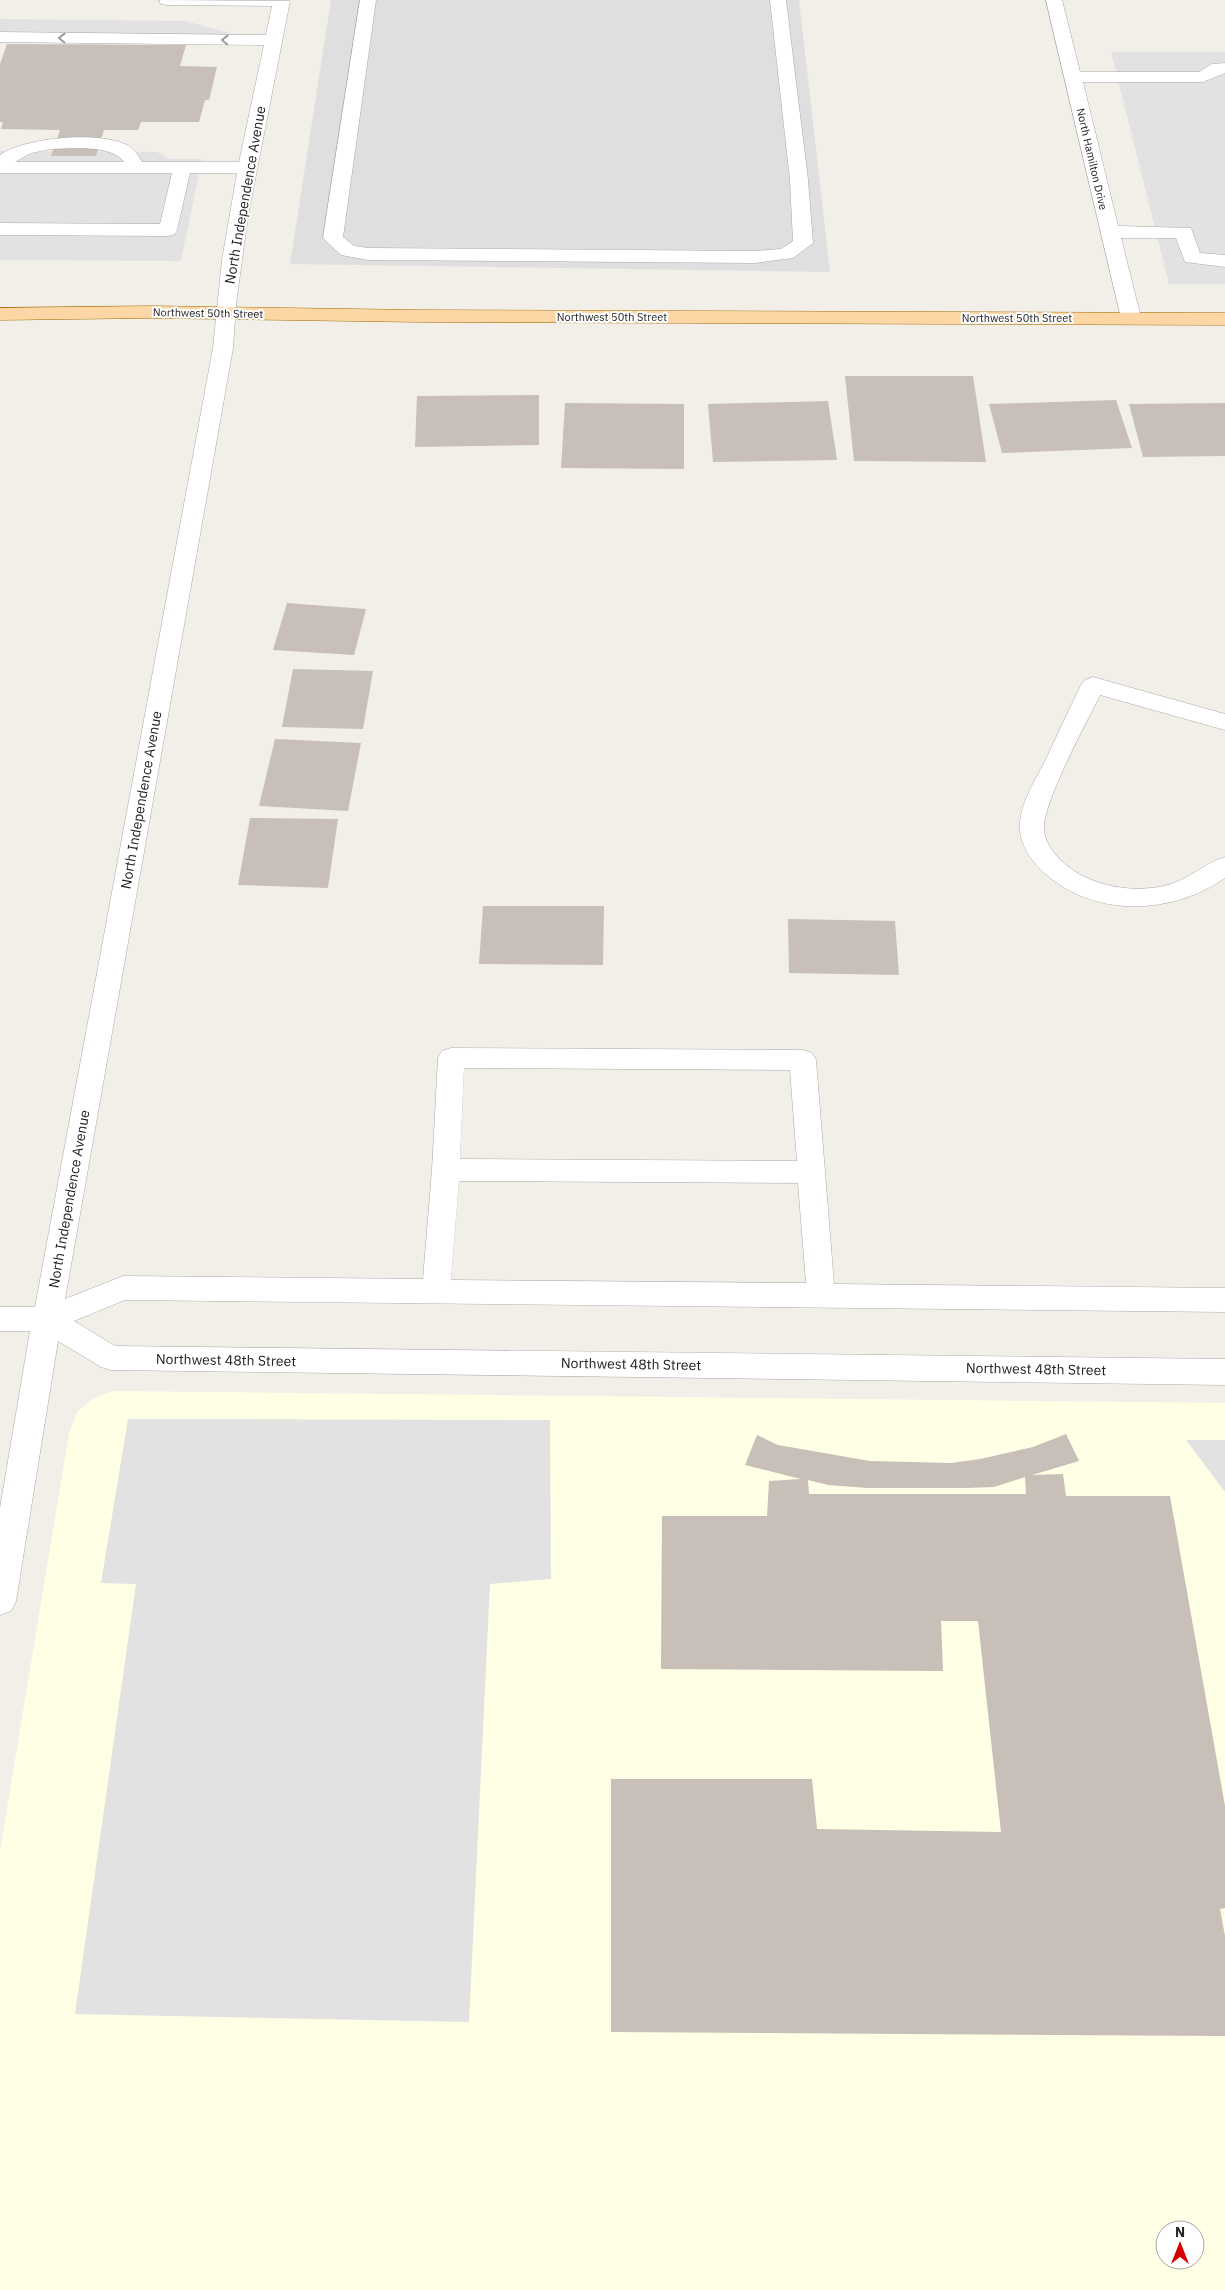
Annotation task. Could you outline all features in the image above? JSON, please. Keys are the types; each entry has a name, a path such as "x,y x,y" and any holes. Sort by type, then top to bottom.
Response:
{"main road":[{"name":"Northwest 50th Street","path":"0,314 1225,319"}],"street":[{"path":"167,0 282,0"},
{"name":"North Independence Avenue","path":"0,1601 47,1319 223,348 225,314 247,168 282,0"},
{"path":"368,0 333,238 348,250 368,254 755,257 786,254 802,243 799,180 778,0"},
{"name":"North Hamilton Drive","path":"1054,0 1130,318"},
{"path":"0,37 274,40"},
{"path":"1072,77 1203,77 1218,68 1225,68"},
{"path":"0,166 247,168"},
{"path":"0,228 168,230 182,168"},
{"path":"1109,232 1184,232 1192,258 1225,261"},
{"path":"1225,722 1093,685 1038,800 1032,818 1034,841 1039,851 1054,868 1075,884 1102,894 1148,898 1178,892 1207,879 1225,866"},
{"path":"436,1291 446,1170 451,1058 803,1060 821,1296"},
{"path":"446,1170 811,1172"},
{"path":"0,1319 47,1319 123,1288 1225,1300"},
{"name":"Northwest 48th Street","path":"47,1319 111,1358 1225,1372"}],"shaded area":[{"path":"331,0 799,0 830,272 290,264"},
{"path":"0,19 186,21 232,34 229,45 0,42"},
{"path":"1111,52 1225,52 1225,284 1169,284"},
{"path":"0,151 157,152 169,159 202,159 181,261 0,260"},
{"path":"112,1391 1225,1403 1225,2290 0,2290 0,1851 69,1433 77,1412 91,1400"},
{"path":"128,1419 550,1420 551,1579 490,1584 469,2022 75,2014 136,1584 101,1583"},
{"path":"1186,1440 1225,1440 1225,1492"}],"building":[{"path":"7,44 186,45 180,66 217,67 209,100 205,100 199,122 141,122 138,130 104,130 96,156 51,156 60,130 1,129 3,122 0,122 0,64"},
{"path":"845,376 973,376 986,462 854,461"},
{"path":"539,395 539,445 415,447 417,396"},
{"path":"1116,400 1132,448 1002,453 989,404"},
{"path":"828,401 837,460 713,462 708,404"},
{"path":"565,403 684,404 684,469 561,468"},
{"path":"1225,403 1225,456 1143,457 1129,404"},
{"path":"287,603 366,609 354,655 273,650"},
{"path":"293,669 373,671 363,729 282,727"},
{"path":"275,739 361,743 348,811 259,806"},
{"path":"250,818 338,819 328,888 238,885"},
{"path":"483,906 604,906 603,965 479,964"},
{"path":"788,919 895,921 899,975 789,973"},
{"path":"1066,1434 1079,1461 1032,1475 1063,1474 1066,1496 1170,1496 1225,1806 1225,1908 1220,1909 1225,1936 1225,2036 611,2032 611,1779 812,1779 817,1829 1001,1832 978,1621 941,1621 943,1671 661,1669 662,1516 767,1516 769,1481 801,1479 745,1465 757,1435 778,1445 870,1461 951,1463 980,1459 1033,1447","holes":["1025,1477 1026,1494 809,1494 808,1480 828,1485 867,1488 967,1488 994,1487"]}]}
